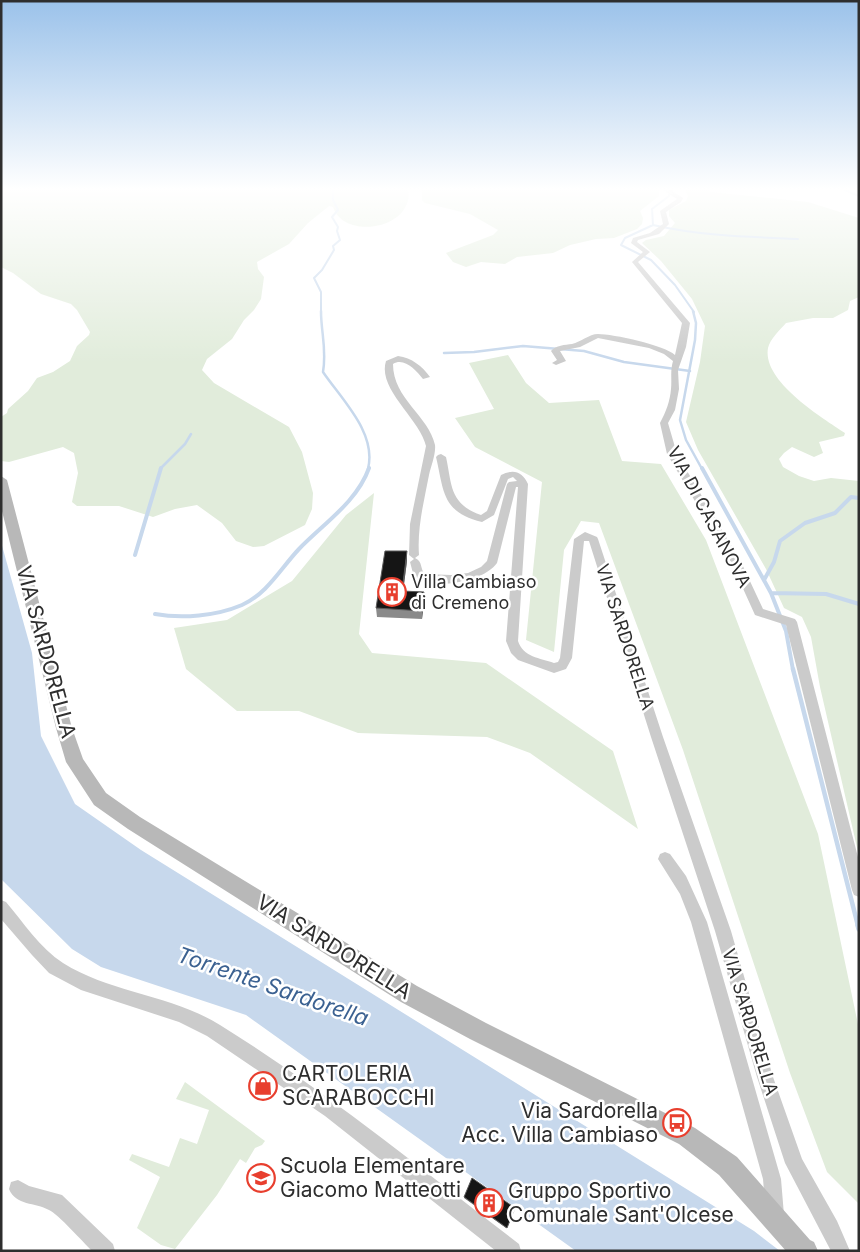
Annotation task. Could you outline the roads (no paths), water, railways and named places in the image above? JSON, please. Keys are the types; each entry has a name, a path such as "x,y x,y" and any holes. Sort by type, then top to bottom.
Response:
{"main road":[{"name":"VIA SARDORELLA","path":"1,480 64,728 75,762 100,799 134,823 409,994 478,1031 685,1135 728,1166 803,1250"}],"street":[{"name":"VIA DI CASANOVA","path":"639,246 647,252 635,262 686,323 678,362 674,370 676,389 671,410 664,423 666,437 672,454 736,562 759,612 791,622 859,890"},
{"path":"556,364 562,361 555,351 557,349 577,345 597,336 660,349 671,355 678,362"},
{"path":"426,377 421,369 408,361 400,359 391,360 389,363 390,379 411,414 422,428 430,445 414,534 414,558 418,574 423,578 465,578 488,568 492,563 512,484 523,484"},
{"path":"441,457 448,492 457,505 475,518 482,519 491,513 503,478 506,475 518,476 523,484"},
{"name":"VIA SARDORELLA","path":"523,484 512,641 515,650 522,657 554,668 562,666 566,658 579,539 585,535 592,538 723,931 765,1077 794,1163 841,1251"},
{"path":"665,859 679,876 687,890 699,922 772,1179 775,1220"},
{"path":"1,907 37,950 55,967 81,982 181,1015 213,1030 331,1110 512,1251"},
{"path":"18,1189 25,1194 56,1202 106,1251"}],"water":[{"name":"Torrente Sardorella","path":"1,542 32,653 41,736 75,804 141,850 754,1231 780,1251 576,1251 246,1015 101,967 72,949 1,879"}],"waterway":[{"path":"321,311 321,292 314,278 322,270 334,250 333,246"},
{"path":"624,246 651,260 675,285 694,312"},
{"path":"321,311 324,356 323,372 356,417 363,430 369,456 368,469"},
{"path":"689,371 695,340 696,323 693,311"},
{"path":"444,353 474,352 523,346 584,351 624,362 689,371"},
{"path":"689,371 680,420 686,440 702,469"},
{"path":"161,468 185,444 191,434"},
{"path":"135,555 161,468"},
{"path":"155,614 165,616 199,616 232,609 251,600 273,580 299,549 348,502 364,480 369,468"},
{"path":"702,468 771,593"},
{"path":"764,580 774,562 780,541 805,523 835,513 851,497 859,498"},
{"path":"771,593 826,594 859,604"},
{"path":"771,593 786,631 793,670"},
{"path":"793,669 858,926"},
{"path":"858,925 859,929"}],"place":[{"name":"Villa Cambiaso di Cremeno","path":"392,592"},
{"name":"CARTOLERIA SCARABOCCHI","path":"263,1086"},
{"name":"Via Sardorella Acc. Villa Cambiaso","path":"677,1123"},
{"name":"Scuola Elementare Giacomo Matteotti","path":"261,1178"},
{"name":"Gruppo Sportivo Comunale Sant'Olcese","path":"489,1203"}]}
